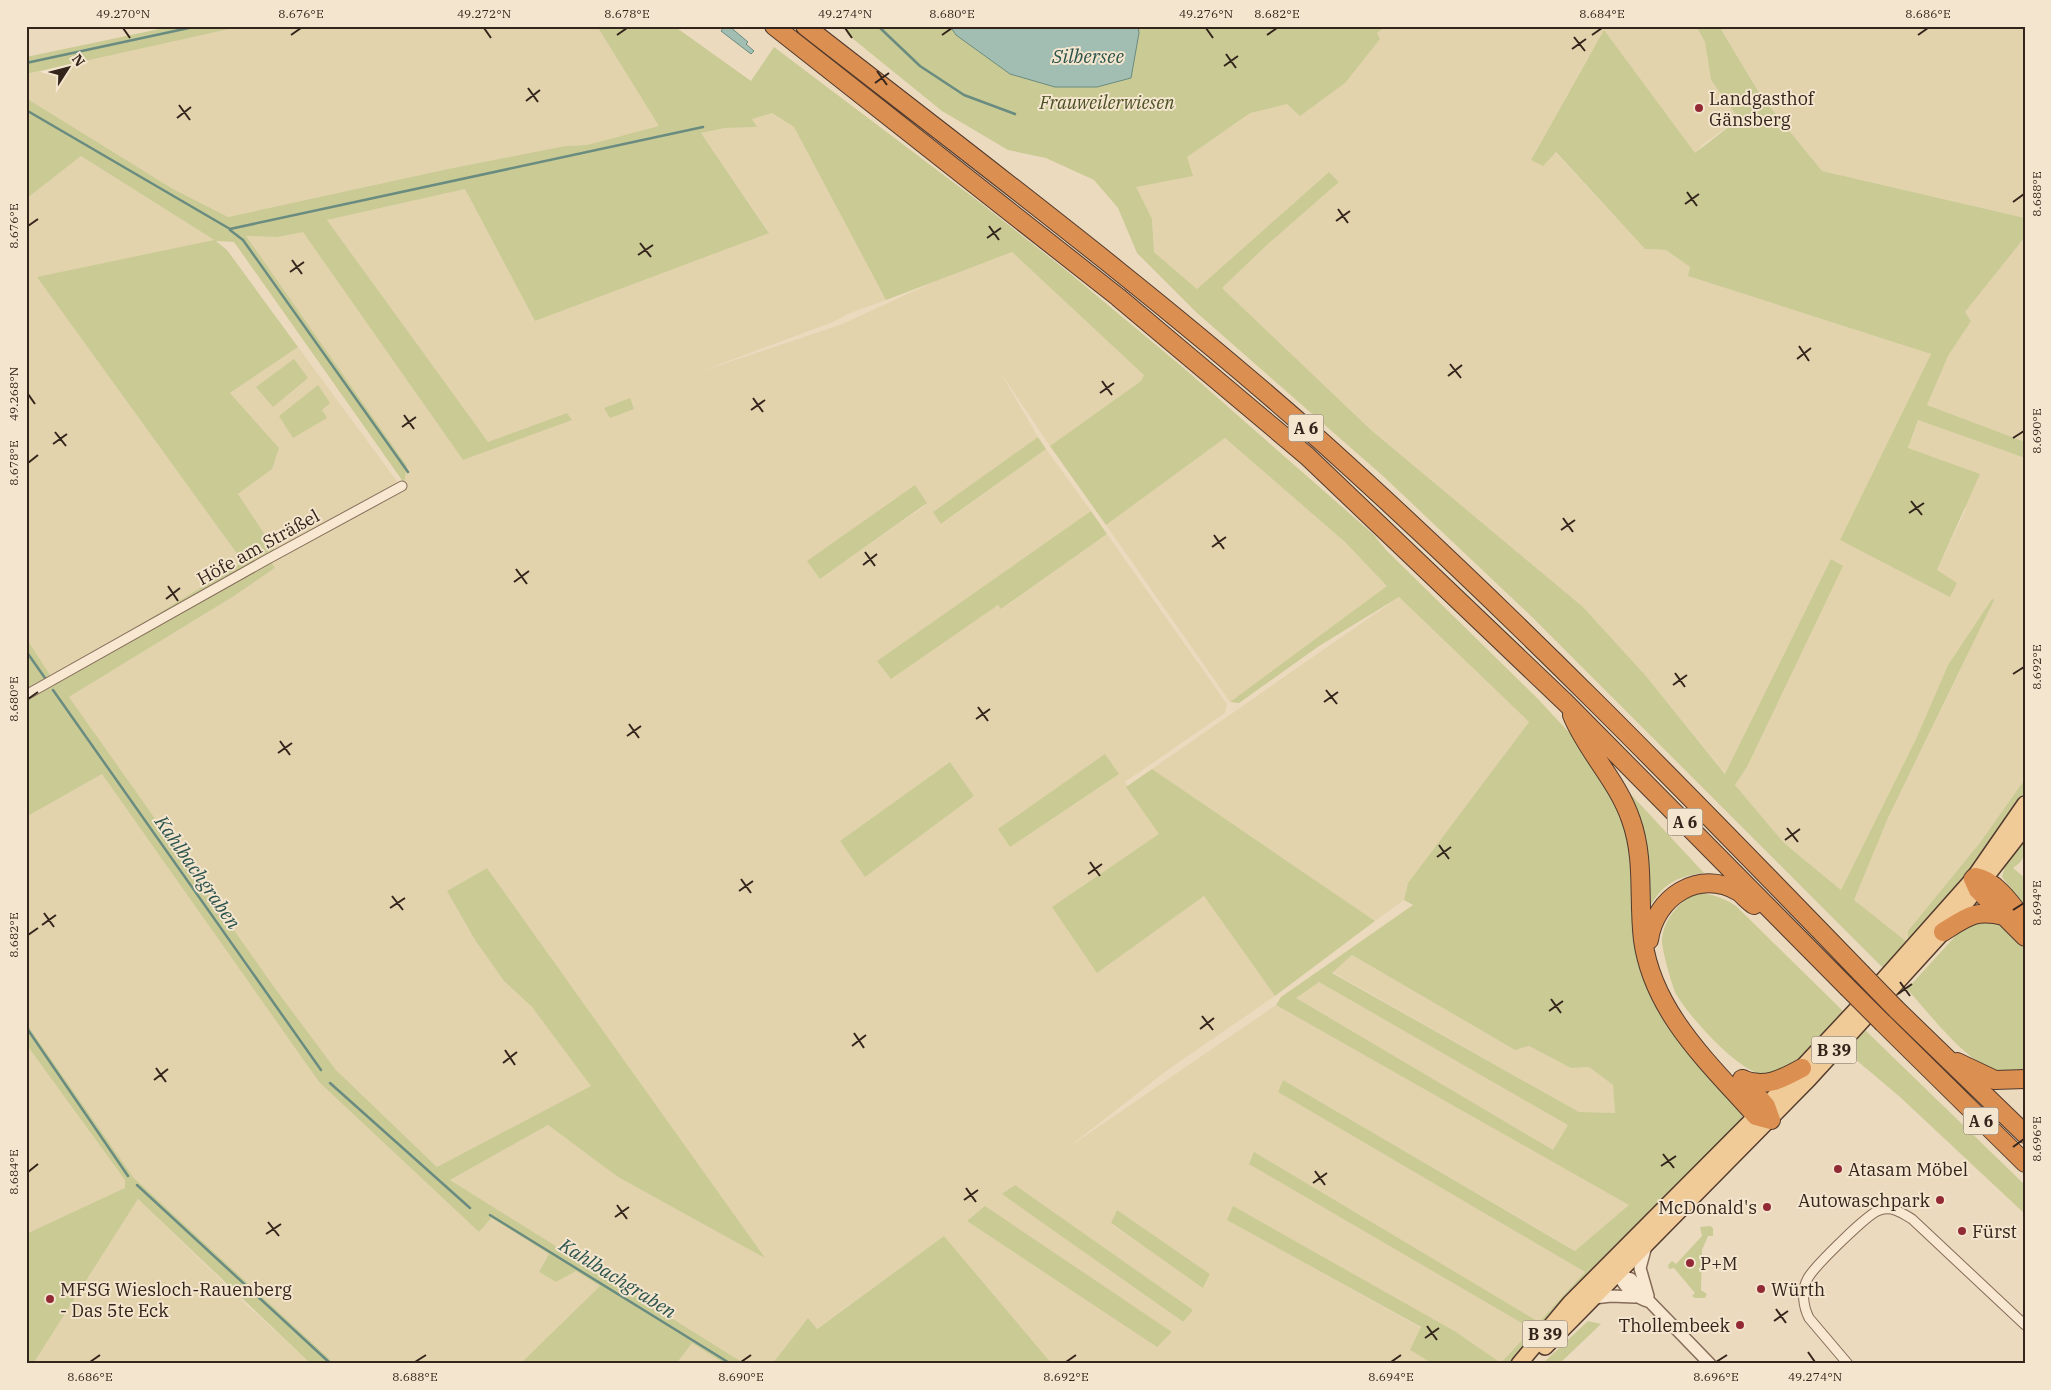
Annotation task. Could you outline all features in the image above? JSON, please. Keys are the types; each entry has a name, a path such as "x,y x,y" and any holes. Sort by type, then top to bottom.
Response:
{"highway":[{"name":"A 6","path":"774,26 1118,297 1306,456 1566,703 1847,987 2025,1163"},
{"name":"A 6","path":"805,26 982,162 1131,281 1326,446 1432,544 1586,692 1896,1009 2025,1134"},
{"path":"1566,703 1579,732 1613,781 1630,817 1640,853 1643,940 1668,1010 1696,1048 1764,1114"},
{"path":"1979,883 2004,916 2025,938"},
{"path":"1979,883 2011,905 2025,922"},
{"path":"1648,955 1651,927 1659,910 1666,900 1692,885 1725,887 1739,893 1803,941"},
{"path":"1943,932 1970,915 1988,912 2004,916"},
{"path":"1696,1048 1743,1080 1756,1084 1780,1080 1802,1068"},
{"path":"1946,1056 1995,1080 2025,1079"},
{"path":"1743,1080 1764,1114"}],"main road":[{"path":"1979,883 2025,804"},
{"path":"1943,932 1979,883 2025,827"},
{"name":"B 39","path":"1529,1364 1594,1298 1610,1269 1646,1246 1764,1114 1802,1068 1959,894 1979,883"},
{"name":"B 39","path":"1519,1364 1570,1303 1610,1269 1943,932"}],"street":[{"name":"Höfe am Sträßel","path":"26,696 266,560 402,486"},
{"path":"1848,1364 1809,1318 1806,1312 1803,1292 1808,1277 1868,1216 1881,1209 1890,1208 1912,1219 2025,1325"},
{"path":"1646,1246 1640,1268 1650,1302"},
{"path":"1610,1269 1635,1297"},
{"path":"1610,1269 1631,1279 1650,1302 1710,1364"},
{"path":"1594,1298 1611,1296 1635,1297 1650,1302"}],"shaded area":[{"path":"243,26 597,26 660,126 587,145 565,146 448,169 228,217 173,189 26,98 26,74"},
{"path":"1386,26 1696,26 1705,42 1711,80 1739,119 1702,145 1676,183 1588,58 1531,160 1555,152 1645,249 1666,250 1690,267 1688,276 1931,354 1841,541 1937,570 1966,509 1908,449 1918,420 2025,458 2025,779 1908,944 1853,900 1887,820 1957,677 1992,599 1948,665 1916,739 1841,890 1784,843 1735,785 1747,767 1842,566 1831,559 1726,774 1646,676 1583,607 1371,430 1222,288 1268,244 1339,182 1329,172 1197,289 1154,252 1152,219 1119,162 1280,92 1296,93"},
{"path":"1719,26 2025,26 2025,218 1822,171 1761,96"},
{"path":"772,113 794,127 886,300 699,372 840,325 940,279 1012,252 1145,375 1141,381 1050,446 1000,372 1038,437 934,512 942,524 1046,449 1091,511 877,661 999,605 1002,609 1107,534 1227,704 1225,713 1125,782 1159,834 1097,973 1204,896 1275,996 1166,1071 1069,1147 1276,1005 1630,1205 1576,1251 1283,1080 1278,1092 1585,1272 1539,1322 1254,1153 1250,1164 1532,1329 1501,1363 1456,1332 1228,1220 1421,1328 1411,1350 1433,1364 1052,1364 944,1236 816,1329 808,1318 772,1364 745,1364 450,1180 548,1125 618,1177 764,1257 487,868 447,891 475,940 504,981 532,1007 592,1086 437,1167 336,1070 277,991 69,697 234,596 275,568 266,555 275,550 238,494 272,469 279,448 230,393 298,347 402,488 407,466 245,236 277,237 303,231 463,460 571,420 567,413 488,443 327,220 465,189 535,321 769,232 701,133 725,128 757,127 752,119","holes":["927,504 820,579 807,561","950,762 974,796 865,877 840,841","1015,1185 1193,1310 1182,1322 1003,1194","985,1207 1172,1332 1156,1347","1117,1210 1210,1274 1204,1287 1111,1224"]},
{"path":"81,156 215,241 38,277 243,562 52,678 26,638 26,199"},
{"path":"2025,237 2025,442 1927,405 1948,356 1971,321 1965,312"},
{"path":"1225,438 1345,542 1388,586 1230,702 1106,525"},
{"path":"1399,597 1529,722 1408,883 1404,900 1375,921 1152,769"},
{"path":"102,774 319,1082 479,1232 490,1218 549,1254 539,1272 556,1282 576,1271 600,1286 520,1364 335,1364 133,1177 26,1023 26,817"},
{"path":"1352,955 1515,1050 1529,1046 1571,1068 1589,1067 1613,1085 1615,1113 1579,1112 1332,972"},
{"path":"1319,982 1569,1125 1553,1150 1295,998"},
{"path":"26,1044 125,1180 125,1189 26,1234"},
{"path":"138,1199 249,1307 311,1364 33,1364"},
{"path":"692,1343 725,1364 676,1364"}],"green space":[{"path":"174,26 243,26 26,74 26,57"},
{"path":"597,26 674,26 751,81 774,47 978,201 1067,271 1186,370 1373,534 1386,550 1539,700 1576,740 1601,773 1619,809 1631,845 1646,979 1675,1036 1727,1089 1742,1112 1742,1120 1538,1332 1511,1364 1433,1364 1410,1350 1421,1327 1227,1220 1233,1206 1456,1332 1501,1363 1532,1329 1249,1164 1254,1152 1539,1322 1585,1272 1278,1092 1283,1080 1575,1251 1629,1205 1276,1005 1281,997 1413,905 1404,900 1408,883 1529,722 1399,597 1319,646 1239,703 1230,702 1387,586 1345,542 1225,438 1106,525 1050,446 1141,381 1144,375 1012,252 886,300 794,127 772,113 752,119 757,127 725,128 701,133 769,233 535,321 465,189 327,220 488,442 567,413 572,420 463,460 303,232 277,237 246,236 407,466 404,483 234,242 216,241 227,250 298,347 230,393 279,448 272,469 238,494 275,550 266,555 275,568 234,596 69,697 277,991 336,1070 437,1167 591,1086 532,1007 504,981 475,940 447,891 487,868 765,1258 618,1177 548,1125 450,1180 745,1364 725,1364 692,1343 676,1364 520,1364 600,1286 576,1271 556,1282 539,1272 549,1254 491,1218 479,1232 319,1082 102,774 26,817 26,638 52,678 243,562 37,277 214,240 81,156 26,199 26,98 173,189 228,217 448,169 565,146 587,145 659,126","holes":["1352,955 1515,1050 1529,1046 1571,1068 1589,1067 1613,1085 1615,1113 1579,1112 1332,973","1319,982 1568,1125 1553,1150 1296,998"]},
{"name":"Frauweilerwiesen","path":"847,26 1386,26 1377,33 1380,39 1345,83 1300,116 1287,104 1250,113 1187,157 1193,176 1136,187 1152,219 1154,252 1197,289 1329,172 1339,182 1268,244 1222,288 1371,430 1583,607 1646,676 1725,774 1831,559 1843,566 1747,767 1735,785 1784,843 1841,890 1916,739 1948,665 1992,599 1994,600 1887,820 1854,900 1908,943 1908,931 1979,844 2025,779 2025,797 2014,814 1917,935 1884,969 1529,614 1383,476 1196,312 1137,253 1118,208 1094,180 1046,158 1008,150 942,111 847,34"},
{"path":"1696,26 1719,26 1761,96 1822,171 2025,218 2025,237 1965,312 1971,321 1948,356 1927,405 2025,442 2025,458 1918,420 1908,448 1980,474 1937,570 1957,583 1950,597 1840,540 1931,354 1688,276 1690,267 1666,250 1645,249 1556,152 1543,166 1531,160 1604,30 1695,153 1739,119 1711,80 1705,42"},
{"path":"294,359 308,378 273,407 256,387"},
{"path":"318,385 330,403 322,410 327,418 293,438 279,416"},
{"path":"630,398 634,409 610,418 604,408"},
{"path":"1038,437 1046,449 941,524 933,512"},
{"path":"915,485 927,503 820,579 807,561"},
{"path":"1091,511 1107,534 1001,609 998,605 891,679 877,661"},
{"path":"1105,754 1119,774 1010,847 998,829"},
{"path":"950,762 974,796 865,877 840,841"},
{"path":"1152,769 1375,921 1275,996 1204,896 1097,973 1052,907 1159,834 1126,787"},
{"path":"1625,788 1704,873 1686,876 1671,883 1659,893 1649,909 1649,860 1647,847 1639,819"},
{"path":"2025,838 2023,859 2013,868 2025,878 2025,906 2002,877 2006,863"},
{"path":"1693,893 1716,896 1736,906 1844,1012 1810,1049 1779,1071 1769,1074 1758,1073 1732,1057 1704,1030 1676,994 1667,966 1662,939 1669,918"},
{"path":"1982,918 1996,922 2007,929 2025,950 2025,1071 2013,1074 1992,1070 1965,1052 1939,1026 1907,989 1960,931"},
{"name":"MFSG Wiesloch-Rauenberg - Das 5te Eck","path":"26,1023 133,1177 335,1364 311,1364 138,1199 33,1364 26,1364 26,1234 125,1188 125,1180 26,1044"},
{"path":"1864,1029 2025,1185 2025,1214 1900,1097 1842,1048"},
{"path":"1015,1185 1193,1310 1183,1322 1002,1194"},
{"path":"985,1206 1172,1332 1157,1347 967,1221"},
{"path":"1117,1210 1210,1274 1203,1288 1111,1223"},
{"path":"1710,1226 1713,1228 1713,1236 1708,1236 1702,1250 1701,1290 1707,1294 1705,1298 1695,1298 1692,1296 1695,1293 1674,1268 1669,1269 1668,1265 1672,1261 1676,1264 1702,1236 1700,1227"},
{"path":"944,1236 1052,1364 772,1364 808,1318 817,1329"},
{"path":"1588,1321 1601,1324 1559,1364 1542,1364"}],"water":[{"path":"725,26 729,26 748,42 746,44 754,51 751,54 721,31"},
{"name":"Silbersee","path":"950,26 1138,26 1139,33 1131,78 1097,87 1055,87 1010,74 956,35"}],"waterway":[{"path":"26,63 198,26"},
{"path":"878,26 920,66 964,95 1015,114"},
{"path":"26,110 230,229 703,127"},
{"path":"230,230 243,240 408,472"},
{"name":"Kahlbachgraben","path":"26,651 45,678"},
{"name":"Kahlbachgraben","path":"53,690 321,1070"},
{"path":"26,1027 128,1176"},
{"name":"Kahlbachgraben","path":"330,1083 470,1208"},
{"path":"137,1185 331,1364"},
{"name":"Kahlbachgraben","path":"490,1215 731,1364"}],"place":[{"name":"Landgasthof Gänsberg","path":"1699,108"},
{"name":"Atasam Möbel","path":"1838,1169"},
{"name":"Autowaschpark","path":"1940,1200"},
{"name":"McDonald's","path":"1767,1207"},
{"name":"Fürst","path":"1962,1231"},
{"name":"P+M","path":"1690,1263"},
{"name":"Würth","path":"1761,1289"},
{"name":"MFSG Wiesloch-Rauenberg - Das 5te Eck","path":"50,1299"},
{"name":"Thollembeek","path":"1740,1325"}]}
